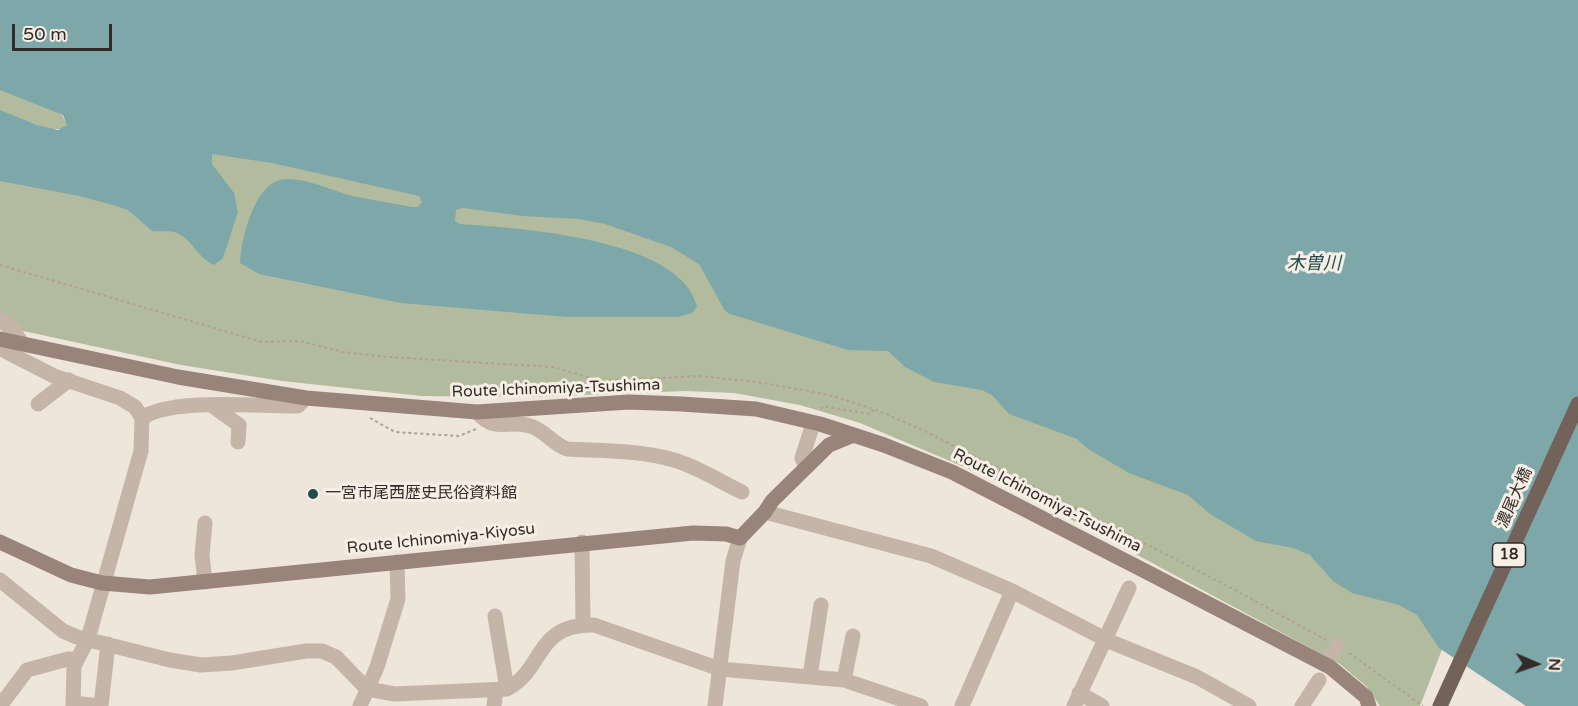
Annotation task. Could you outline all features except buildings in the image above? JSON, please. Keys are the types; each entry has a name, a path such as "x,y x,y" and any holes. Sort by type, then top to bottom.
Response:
{"main road":[{"name":"Route Ichinomiya-Tsushima","path":"0,339 166,375 306,398 481,417 628,402 756,409 820,424 884,445 952,472 1294,647 1341,675 1366,697 1369,706"},
{"name":"濃尾大橋","path":"1440,706 1578,404"},
{"path":"740,538 765,512 772,501 828,445 851,436"},
{"name":"Route Ichinomiya-Kiyosu","path":"0,542 71,575 102,583 150,586 582,542 693,533 726,534 740,538"}],"street":[{"path":"0,320 14,332 21,342"},
{"path":"0,344 5,351 27,364 54,376 120,398 135,407 142,418 141,451 87,639 74,666 73,704 100,706 108,644"},
{"path":"38,404 69,380"},
{"path":"142,418 162,408 211,405 298,406 306,398"},
{"path":"211,405 238,424 238,442"},
{"path":"481,417 496,425 529,425 556,445 567,449 655,456 674,460 698,469 742,492"},
{"path":"806,467 802,458 811,430"},
{"path":"765,512 931,556 1012,591 1106,639 1189,673 1249,706"},
{"path":"205,523 202,555 205,582"},
{"path":"715,706 733,561 740,538"},
{"path":"582,542 583,624"},
{"path":"360,706 377,667 398,599 396,562"},
{"path":"0,580 63,631 87,639 170,660 201,665 232,663 306,651 322,651 336,657 367,689 395,694 502,690 517,684 528,671 546,640 577,624 583,624 611,630 720,669 844,680 921,706"},
{"path":"1102,706 1077,700 1129,588"},
{"path":"962,706 1012,591"},
{"path":"810,676 821,605"},
{"path":"494,706 502,690 495,616"},
{"path":"844,680 853,636"},
{"path":"0,706 27,670 68,659 77,659"},
{"path":"1302,706 1319,680"}],"path":[{"path":"0,265 262,342 292,340 344,352 389,357 553,367 601,381 700,376 757,382 825,394 874,409 937,437 1235,590 1334,650 1378,671 1423,706"},
{"path":"816,413 823,406 870,414 874,409"},
{"path":"367,417 395,432 459,436 481,417"}],"green space":[{"path":"0,81 62,115 67,124 64,129 49,129 0,113"},
{"path":"205,145 414,185 452,224 451,214 460,204 593,206 936,365 1290,536 1404,604 1417,612 1443,647 1420,706 1380,706 1367,687 1340,664 1009,486 860,423 800,405 734,393 685,391 528,397 422,396 282,381 181,365 0,326 0,161 206,169"}],"water":[{"name":"木曽川","path":"0,0 1578,0 1578,706 1526,706 1439,648 1417,615 1399,605 1352,593 1333,581 1310,555 1293,548 1256,541 1210,514 1188,495 1129,473 1088,449 1077,439 1009,414 992,395 982,390 934,382 905,367 888,351 848,350 730,314 725,311 699,264 671,247 605,224 579,219 523,216 463,208 456,210 455,221 460,224 557,234 631,251 662,265 685,284 697,307 692,313 678,317 567,317 401,303 259,274 240,263 243,241 256,203 271,184 280,180 297,180 352,196 412,207 418,207 422,202 419,196 272,163 212,154 212,164 234,193 238,212 223,258 214,265 208,262 182,236 171,232 152,231 128,210 79,196 0,181 0,110 37,125 58,130 67,125 63,115 0,90"}],"place":[{"name":"一宮市尾西歴史民俗資料館","path":"313,494"}]}
